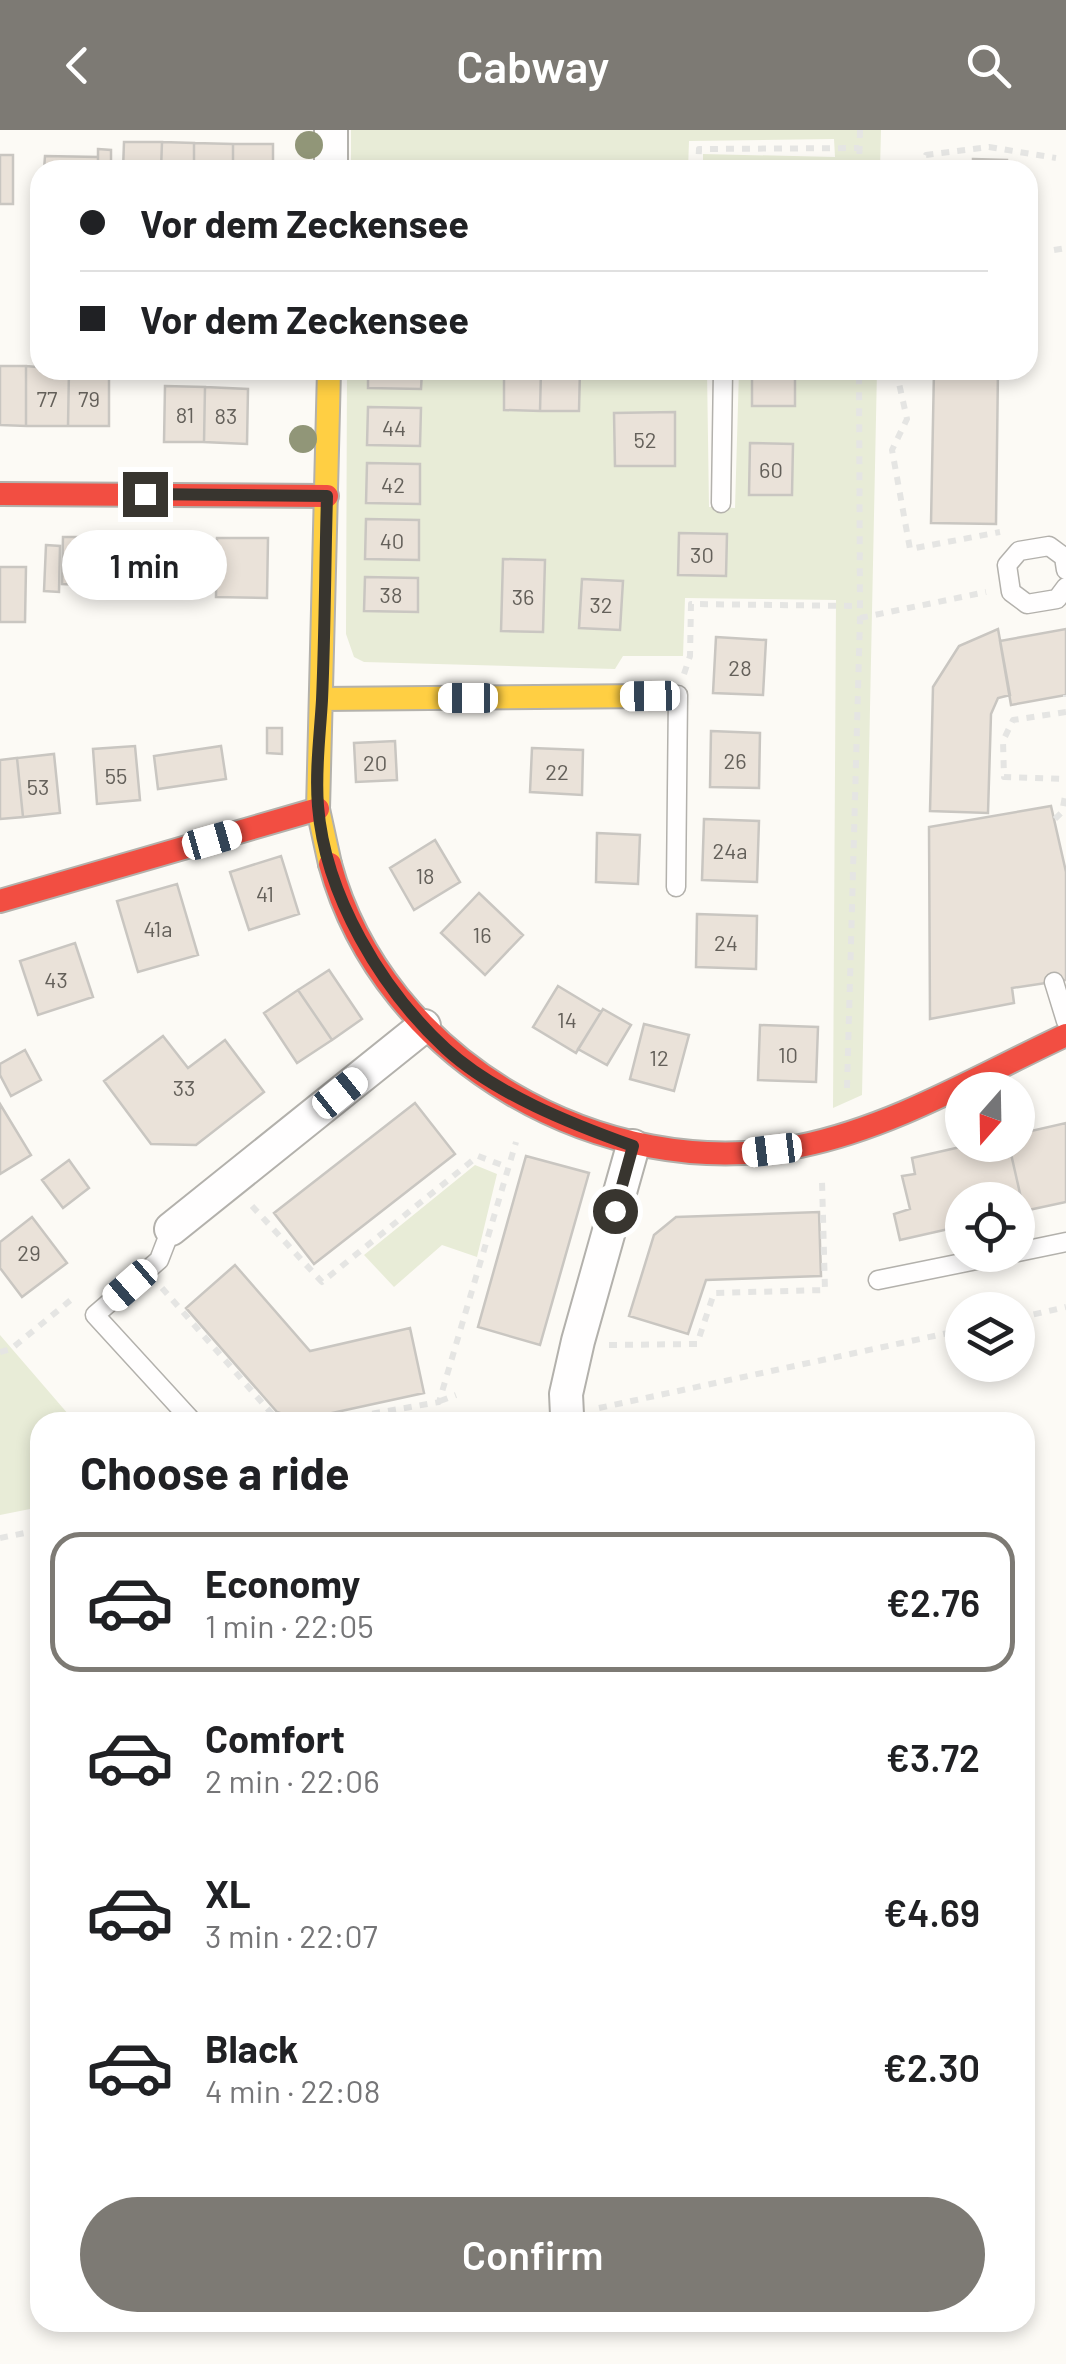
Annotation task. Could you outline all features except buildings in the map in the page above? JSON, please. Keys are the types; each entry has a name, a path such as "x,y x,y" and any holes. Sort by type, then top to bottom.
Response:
{"street":[{"path":"331,130 331,160"},
{"path":"329,380 318,809 333,878 363,946 448,1051 536,1107 633,1146 690,1153 747,1153 846,1134 1066,1035"},
{"path":"0,494 327,496"},
{"path":"322,699 650,696"},
{"path":"0,901 318,809"},
{"path":"171,1228 424,1026"},
{"path":"567,1412 566,1394 578,1341 633,1146"}],"lane":[{"path":"721,503 722,380"},
{"path":"1066,570 1064,557 1049,546 1018,550 1008,565 1011,592 1028,604 1057,599 1066,587"},
{"path":"650,696 678,696 676,887"},
{"path":"1054,982 1066,1021"},
{"path":"171,1228 160,1260 95,1316 184,1412"},
{"path":"1035,1248 1066,1242"},
{"path":"878,1280 945,1266"}],"path":[{"path":"859,160 860,130"},
{"path":"924,160 926,155 990,147 1056,158"},
{"path":"698,160 699,149 859,148"},
{"path":"1054,250 1066,248"},
{"path":"846,1134 860,618 859,380"},
{"path":"898,380 907,418 892,450 910,550 1008,530"},
{"path":"860,618 1010,587"},
{"path":"678,696 690,656 691,604 860,606"},
{"path":"1066,712 1014,720 1003,740 1004,777 1066,779"},
{"path":"1055,819 1062,812 1066,791"},
{"path":"439,1402 512,1148 536,1107"},
{"path":"578,1341 626,1348 698,1344 714,1294 825,1290 820,1141"},
{"path":"259,1213 322,1282 478,1156 507,1167"},
{"path":"146,1270 270,1412"},
{"path":"1035,1314 1066,1308"},
{"path":"581,1412 945,1334"},
{"path":"382,1412 439,1402 456,1394"},
{"path":"0,1538 30,1532"}],"green space":[{"path":"351,130 881,130 880,160 703,160 703,154 835,157 834,139 689,141 688,160 351,160"},
{"path":"347,380 707,380 709,507 735,508 739,380 877,380 862,1095 833,1108 836,600 685,598 683,656 623,656 615,669 364,662 354,657 346,634"},
{"path":"475,1165 497,1174 477,1257 442,1245 394,1287 364,1255"},
{"path":"0,1335 66,1412 30,1412 30,1509 0,1515"}],"traffic: slow":[{"path":"329,380 318,809 330,864"},
{"path":"322,699 650,696"}],"traffic: jam":[{"path":"0,494 327,496"},
{"path":"0,901 318,809"},
{"path":"330,864 357,934 398,996 450,1050 511,1094 579,1126 651,1146 725,1153 800,1146 835,1137 903,1113 1066,1035"}],"route":[{"path":"145,494 327,496 318,809 333,878 348,916 363,946 448,1051 522,1100 571,1124 633,1146 615,1211"}]}
